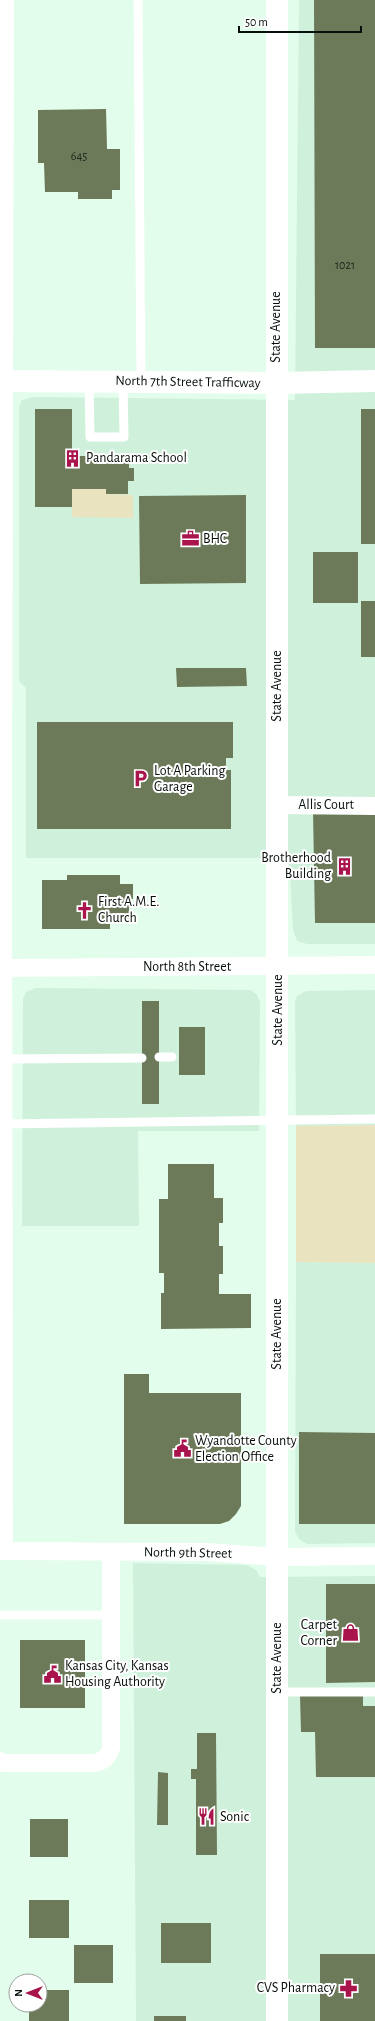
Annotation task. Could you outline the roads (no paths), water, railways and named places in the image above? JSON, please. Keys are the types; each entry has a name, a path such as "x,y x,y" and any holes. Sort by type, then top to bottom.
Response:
{"main road":[{"name":"State Avenue","path":"276,0 278,966 277,2021"},
{"name":"North 7th Street Trafficway","path":"2,381 276,383 375,381"}],"street":[{"path":"2,1551 2,381 5,0"},
{"name":"Allis Court","path":"277,805 375,806"},
{"name":"North 8th Street","path":"2,968 375,966"},
{"name":"North 9th Street","path":"2,1551 208,1552 277,1557 375,1556"},
{"path":"0,1761 3,1763 94,1763 102,1761 108,1756 111,1748 112,1552"}],"lane":[{"path":"89,381 90,436 124,437 132,381 138,0"},
{"path":"160,1057 172,1057"},
{"path":"3,1059 142,1058"},
{"path":"2,1124 375,1119"},
{"path":"0,1615 111,1614"},
{"path":"277,1692 375,1692"}],"place":[{"name":"Pandarama School","path":"73,458"},
{"name":"BHC","path":"190,539"},
{"name":"Lot A Parking Garage","path":"141,779"},
{"name":"Brotherhood Building","path":"344,866"},
{"name":"First A.M.E. Church","path":"85,910"},
{"name":"Wyandotte County Election Office","path":"182,1449"},
{"name":"Carpet Corner","path":"350,1633"},
{"name":"Kansas City, Kansas Housing Authority","path":"52,1674"},
{"name":"Sonic","path":"207,1817"},
{"name":"CVS Pharmacy","path":"348,1988"}]}
